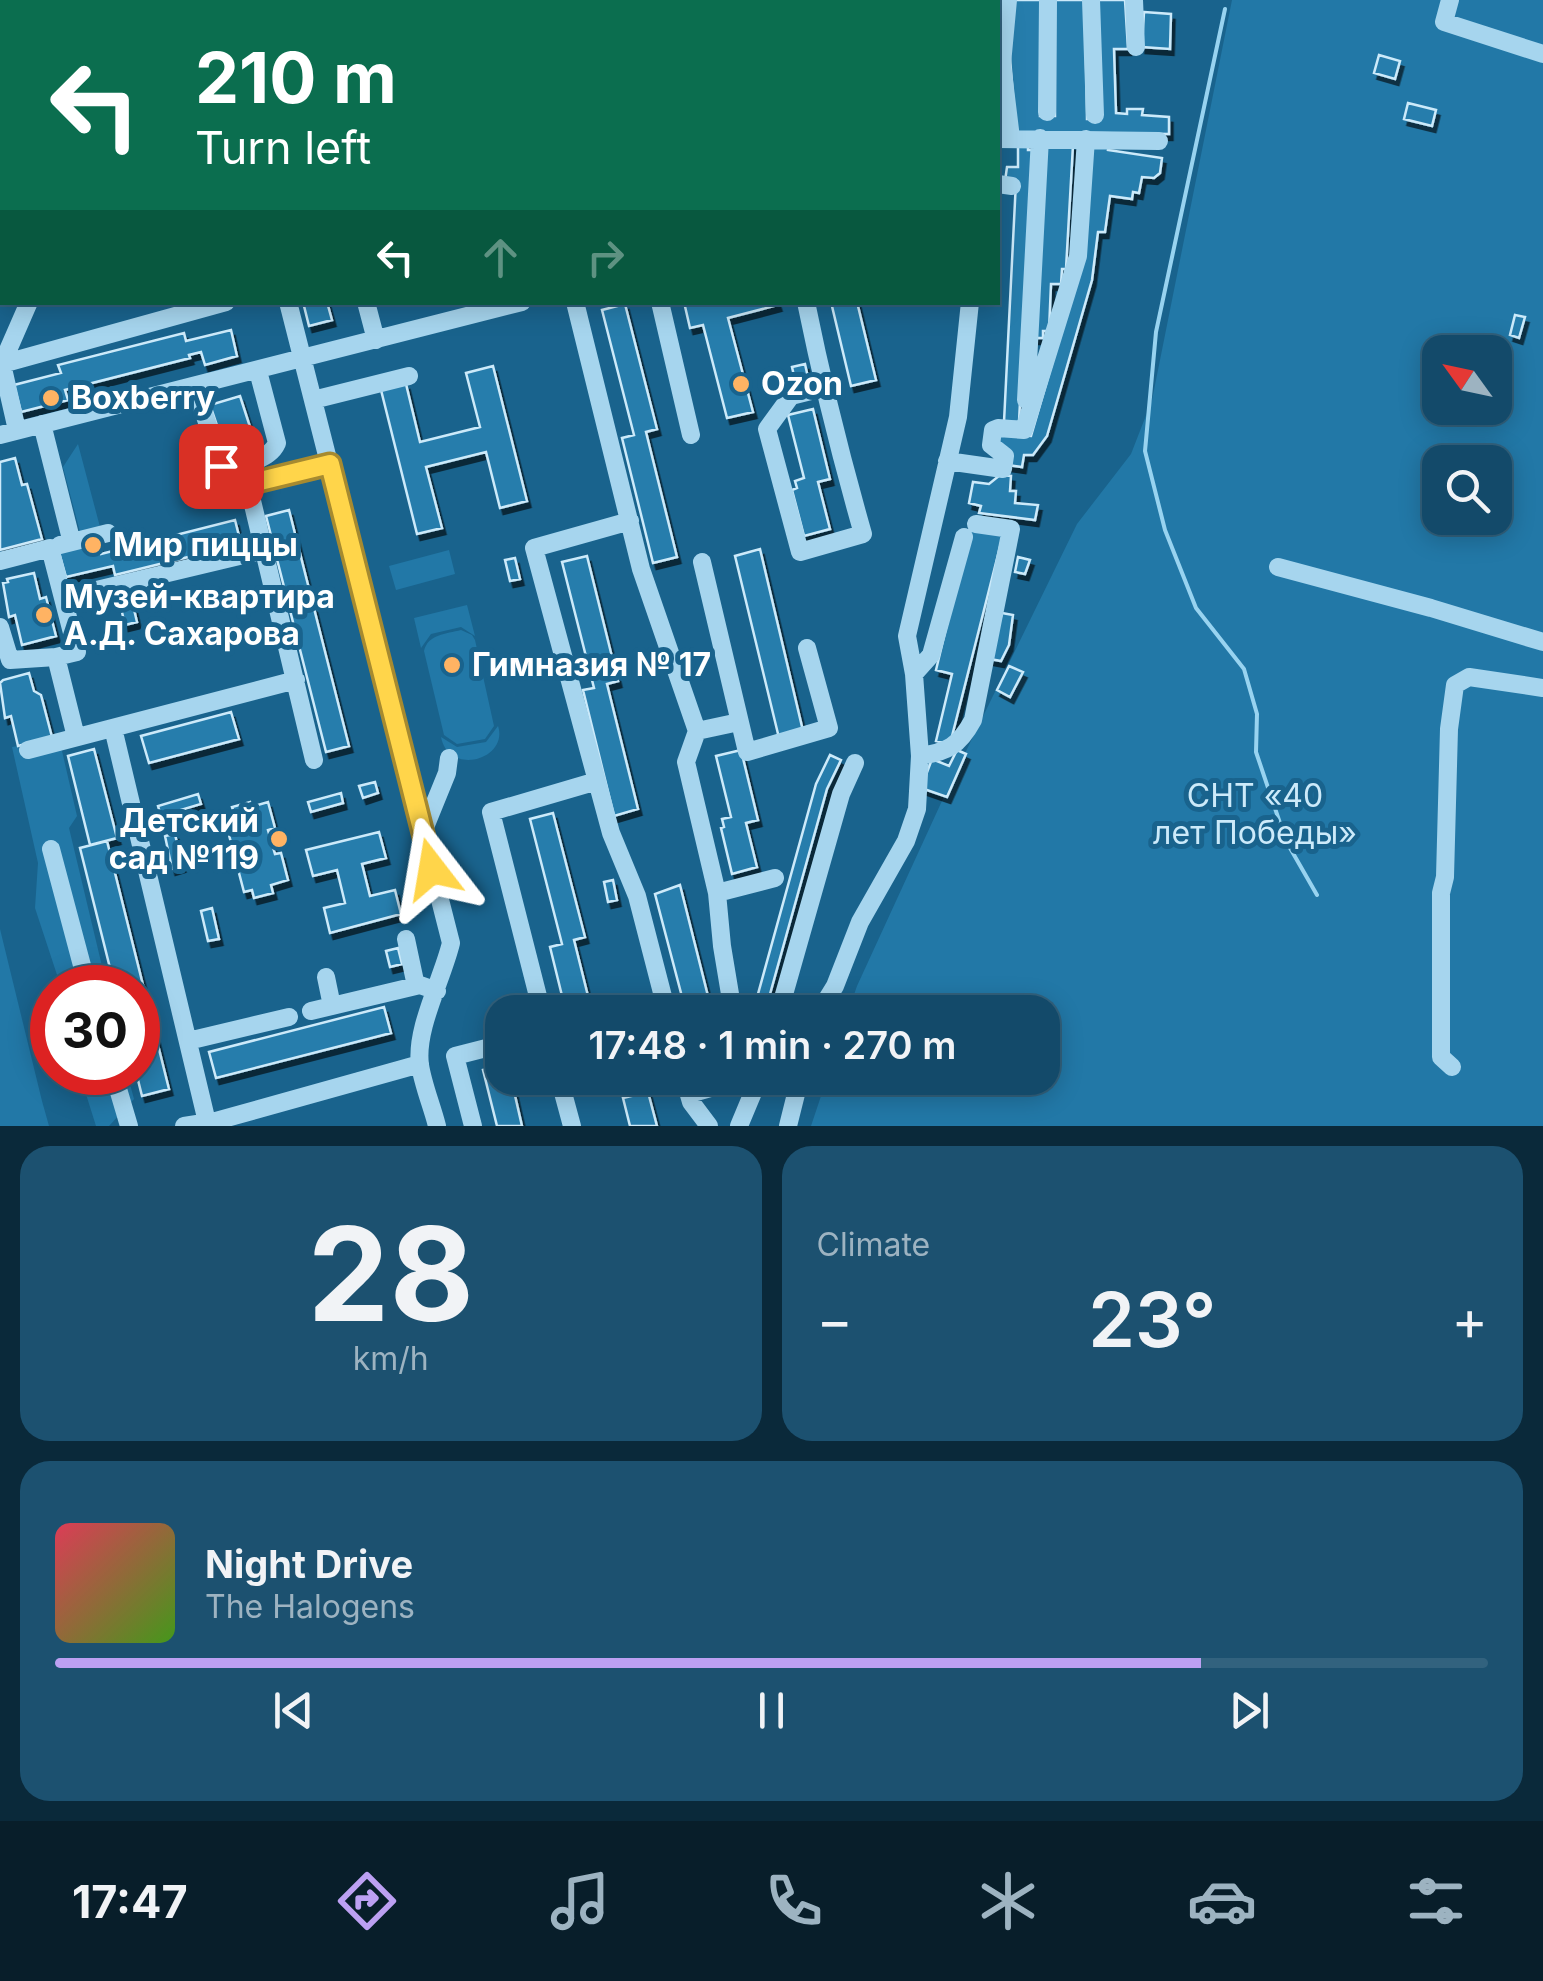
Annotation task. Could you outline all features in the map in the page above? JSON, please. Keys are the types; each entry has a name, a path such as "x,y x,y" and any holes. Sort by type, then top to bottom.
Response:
{"street":[{"path":"1008,0 1002,64 1004,139 1160,141"},
{"path":"1048,0 1048,112"},
{"path":"1091,0 1095,114"},
{"path":"1134,0 1136,47"},
{"path":"1450,0 1444,22 1543,54"},
{"path":"1024,430 1040,138"},
{"path":"1024,430 1078,256 1086,139"},
{"path":"28,305 2,364 8,432 258,372 376,340 465,309 498,305"},
{"path":"2,364 215,305"},
{"path":"289,305 451,943 423,1024 420,1064 438,1126"},
{"path":"367,305 376,340"},
{"path":"575,305 641,570 697,731 686,762 717,893 731,995"},
{"path":"661,305 691,434"},
{"path":"807,305 823,388 863,534 800,552 767,429 790,396 823,388"},
{"path":"830,995 860,922 906,842 917,809 920,756 907,636 958,418 970,305"},
{"path":"242,480 250,461 268,455 277,442 258,372"},
{"path":"314,400 409,376"},
{"path":"195,386 221,466 242,480 264,550 314,760"},
{"path":"100,410 104,430"},
{"path":"42,424 70,535"},
{"path":"947,461 1003,469 1005,456 991,445 994,430 1024,430"},
{"path":"242,480 330,464"},
{"path":"630,521 528,544 611,832 637,896 663,995"},
{"path":"914,674 932,655 970,530 1012,529 973,720 951,750 920,756"},
{"path":"0,561 108,533"},
{"path":"0,626 10,660 77,652 50,548"},
{"path":"63,598 264,550"},
{"path":"702,562 747,752 830,728 807,648"},
{"path":"1278,567 1543,642"},
{"path":"56,657 76,737"},
{"path":"1452,1068 1441,1058 1440,909 1449,729 1455,685 1468,677 1543,688"},
{"path":"28,750 296,680"},
{"path":"697,731 739,722"},
{"path":"113,728 158,879 188,1041 216,1124"},
{"path":"423,832 447,773 449,758"},
{"path":"784,995 841,794 855,763"},
{"path":"538,995 491,812 596,781"},
{"path":"52,850 82,965"},
{"path":"717,893 775,878"},
{"path":"406,939 416,986"},
{"path":"326,977 332,1006"},
{"path":"311,1011 416,986 437,991"},
{"path":"188,1041 288,1017"},
{"path":"473,1126 455,1056 485,1048"},
{"path":"184,1126 216,1124 420,1064"},
{"path":"120,1095 129,1126"},
{"path":"564,1095 572,1126"},
{"path":"691,1095 709,1126"},
{"path":"739,1126 752,1095"},
{"path":"788,1126 796,1095"},
{"path":"440,1101 463,1097"}],"green space":[{"name":"СНТ «40 лет Победы»","path":"1232,0 1543,0 1543,1126 811,1126 821,1095 1060,1095 1060,995 854,995 947,790 1077,524 1131,454 1152,400"},
{"path":"78,444 100,527 80,532 63,467"},
{"path":"449,550 455,574 396,590 389,566"},
{"path":"467,605 475,636 461,627 431,634 421,648 414,618"},
{"path":"461,630 475,640 494,726 485,739 457,744 444,735 424,651 434,638"},
{"path":"498,726 495,747 477,759 455,757 441,737 457,747 486,742"},
{"path":"49,741 62,751 77,816 69,828 102,965 54,965 35,908 38,863 12,747"},
{"path":"0,929 30,1052 30,1095 41,1095 49,1126 0,1126"},
{"path":"86,1095 133,1095 134,1099 109,1126 96,1126"}],"building":[{"path":"1014,0 1043,0 1040,116 1055,116 1055,0 1085,0 1087,119 1100,119 1097,0 1125,0 1128,49 1114,49 1116,113 1143,109 1142,115 1169,117 1169,134 1016,132 1009,46"},
{"path":"1144,12 1171,14 1170,49 1142,47"},
{"path":"1379,55 1400,61 1395,79 1374,73"},
{"path":"1408,103 1436,110 1432,126 1404,119"},
{"path":"1018,141 1028,141 1028,150 1033,150 1019,422 1004,422 1016,181 1005,181 1007,167 1018,167"},
{"path":"1093,143 1109,144 1108,150 1162,158 1160,173 1154,178 1142,177 1139,193 1133,192 1132,199 1110,196 1105,232 1098,232 1092,280 1047,436 1033,455 1024,455 1022,467 1008,465 996,434 1031,436 1081,264"},
{"path":"1046,144 1073,145 1066,269 1062,269 1061,284 1051,284 1049,331 1043,331 1043,338 1034,338"},
{"path":"304,305 328,305 332,320 309,326"},
{"path":"625,305 657,429 646,432 677,557 653,563 622,438 634,435 602,310"},
{"path":"685,305 778,305 728,318 753,412 727,418 703,325 690,328"},
{"path":"832,305 858,305 876,380 851,386"},
{"path":"1515,315 1525,317 1519,338 1510,335"},
{"path":"231,330 237,356 205,365 201,352 189,355 190,358 65,390 68,400 21,412 14,385 61,373 58,365 184,333 186,341"},
{"path":"805,364 809,382 796,385 792,367"},
{"path":"493,366 527,501 500,508 486,452 426,467 442,528 417,534 381,390 406,384 420,442 480,427 466,373"},
{"path":"240,396 253,436 224,446 210,405"},
{"path":"813,409 830,479 818,482 830,529 804,536 792,490 797,488 795,481 804,478 788,415"},
{"path":"15,458 22,485 27,484 42,539 0,550 0,462"},
{"path":"1000,475 1011,476 1010,491 1016,491 1015,503 1038,505 1035,520 979,513 981,506 969,503 973,482 989,484"},
{"path":"289,510 349,746 326,752 266,516"},
{"path":"235,520 241,544 115,575 113,566 66,577 58,549 97,540 101,554"},
{"path":"970,528 1003,535 950,744 936,741 952,674 936,670"},
{"path":"760,549 803,731 779,738 735,556"},
{"path":"587,556 618,681 607,684 638,809 614,816 583,690 594,688 562,562"},
{"path":"1018,557 1030,560 1025,574 1015,572"},
{"path":"515,558 520,579 510,581 505,560"},
{"path":"34,573 40,599 46,597 56,636 22,645 15,615 9,617 3,583"},
{"path":"133,605 137,622 125,625 121,608"},
{"path":"1002,613 1013,615 1009,645 1001,661 990,659"},
{"path":"1009,666 1023,672 1010,697 997,690"},
{"path":"29,673 34,691 41,695 52,737 18,746 11,716 5,718 0,683"},
{"path":"231,712 239,739 149,763 141,736"},
{"path":"94,749 117,838 90,845 68,756"},
{"path":"741,750 758,820 746,823 757,867 732,874 721,828 722,819 731,817 716,756"},
{"path":"957,750 966,754 947,797 921,788 932,759 949,766"},
{"path":"830,755 841,760 827,789 770,995 758,995 816,784"},
{"path":"375,782 378,793 363,798 359,786"},
{"path":"341,793 343,803 311,812 308,802"},
{"path":"198,794 201,804 161,816 158,806"},
{"path":"250,802 251,807 268,802 275,828 268,830 275,854 281,853 288,880 271,885 273,893 254,898 252,890 244,892 224,816 234,813 232,807"},
{"path":"553,813 585,937 574,940 588,995 562,995 550,947 562,944 530,819"},
{"path":"379,832 386,858 362,864 370,896 395,890 401,914 330,933 324,908 345,903 337,870 313,876 306,850"},
{"path":"175,834 182,866 172,869 165,836"},
{"path":"107,841 138,965 109,965 80,848"},
{"path":"613,880 617,900 608,902 604,882"},
{"path":"680,885 708,995 682,995 655,894"},
{"path":"212,908 219,939 208,941 201,911"},
{"path":"398,948 402,964 390,967 386,951"},
{"path":"384,1007 391,1033 216,1078 209,1052"},
{"path":"160,1053 169,1089 160,1091"},
{"path":"489,1095 515,1095 522,1126 497,1126"},
{"path":"649,1095 657,1126 630,1126 623,1098"}],"waterway":[{"path":"1225,9 1156,332 1145,451 1165,530 1196,608 1244,669 1257,714 1256,752 1286,841 1317,895"}],"place":[{"name":"Ozon","path":"741,384"},
{"name":"Boxberry","path":"51,398"},
{"name":"Мир пиццы","path":"93,545"},
{"name":"Музей-квартира А.Д. Сахарова","path":"44,615"},
{"name":"Гимназия № 17","path":"452,665"},
{"name":"Детский сад №119","path":"279,839"}],"route":[{"path":"221,466 248,484 330,464 432,869"}]}
